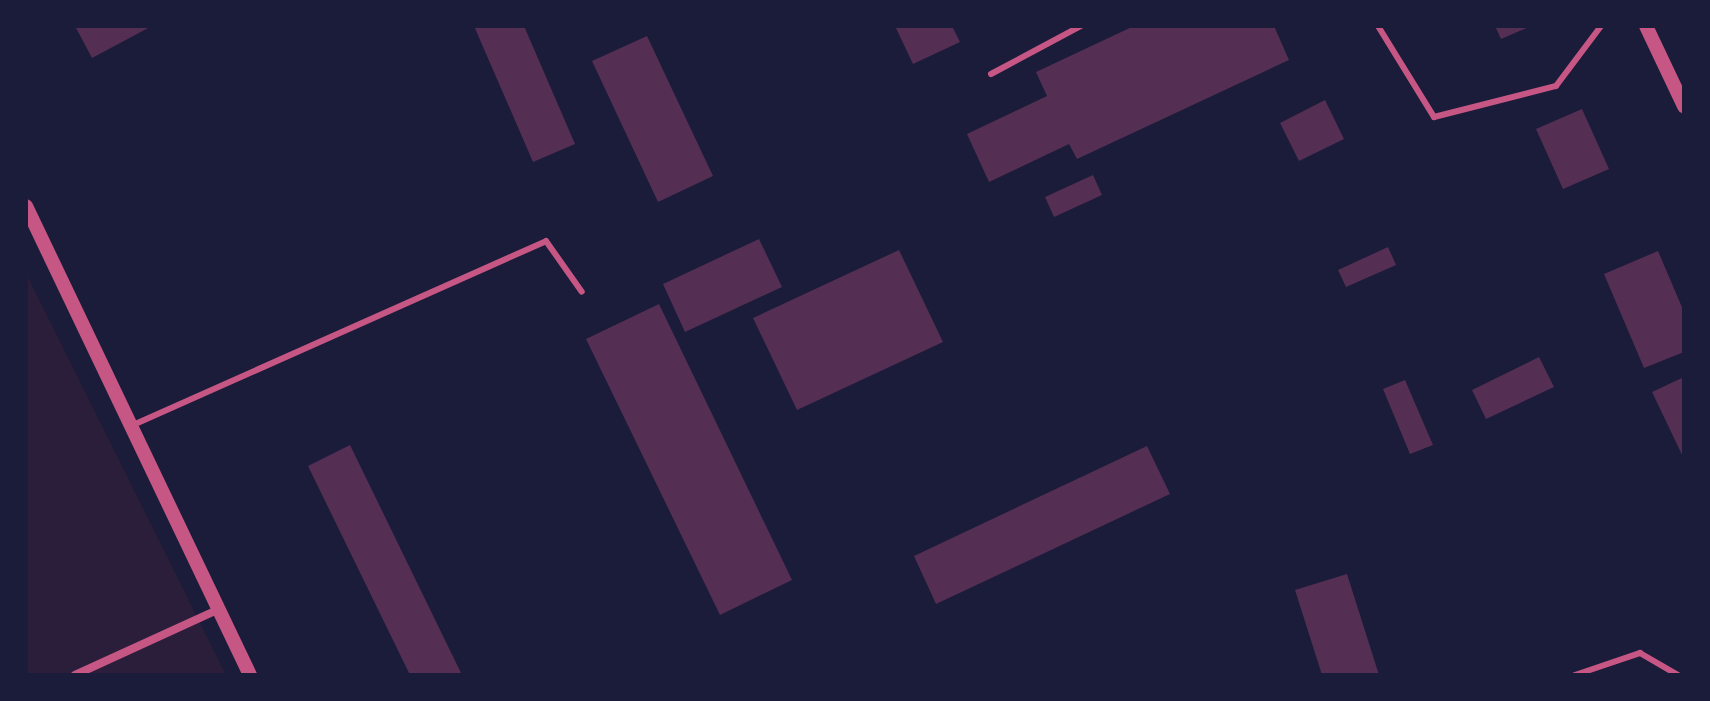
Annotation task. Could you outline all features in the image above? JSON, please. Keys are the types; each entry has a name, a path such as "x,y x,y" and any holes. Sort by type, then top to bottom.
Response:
{"street":[{"path":"1646,26 1684,106"},
{"path":"26,206 250,675"},
{"path":"75,675 217,610"}],"lane":[{"path":"991,74 1081,26"},
{"path":"1378,26 1434,117 1556,86 1601,26"},
{"path":"130,427 546,241 582,292"},
{"path":"1575,675 1640,653 1678,675"}],"shaded area":[{"path":"26,273 226,675 26,675"}],"building":[{"path":"75,26 152,26 92,58"},
{"path":"474,26 524,26 575,144 533,162"},
{"path":"895,26 952,26 960,42 913,64"},
{"path":"1134,26 1274,26 1289,60 1077,159 1069,144 989,182 967,134 1047,96 1036,72"},
{"path":"1495,26 1531,26 1501,39"},
{"path":"647,36 713,176 658,202 592,61"},
{"path":"1325,100 1344,139 1299,161 1280,123"},
{"path":"1582,109 1609,169 1563,189 1536,129"},
{"path":"1093,175 1102,195 1054,217 1045,197"},
{"path":"759,239 782,287 685,332 663,284"},
{"path":"1388,247 1396,265 1346,287 1338,270"},
{"path":"899,250 943,342 797,410 753,318"},
{"path":"1658,251 1684,312 1684,352 1644,368 1604,274"},
{"path":"659,304 792,580 720,615 586,339"},
{"path":"1539,357 1554,387 1486,419 1472,390"},
{"path":"1684,377 1684,459 1652,392"},
{"path":"1405,380 1433,445 1410,454 1383,389"},
{"path":"350,445 462,675 410,675 308,466"},
{"path":"1147,446 1170,494 936,604 914,556"},
{"path":"1347,574 1379,675 1322,675 1295,590"}]}
